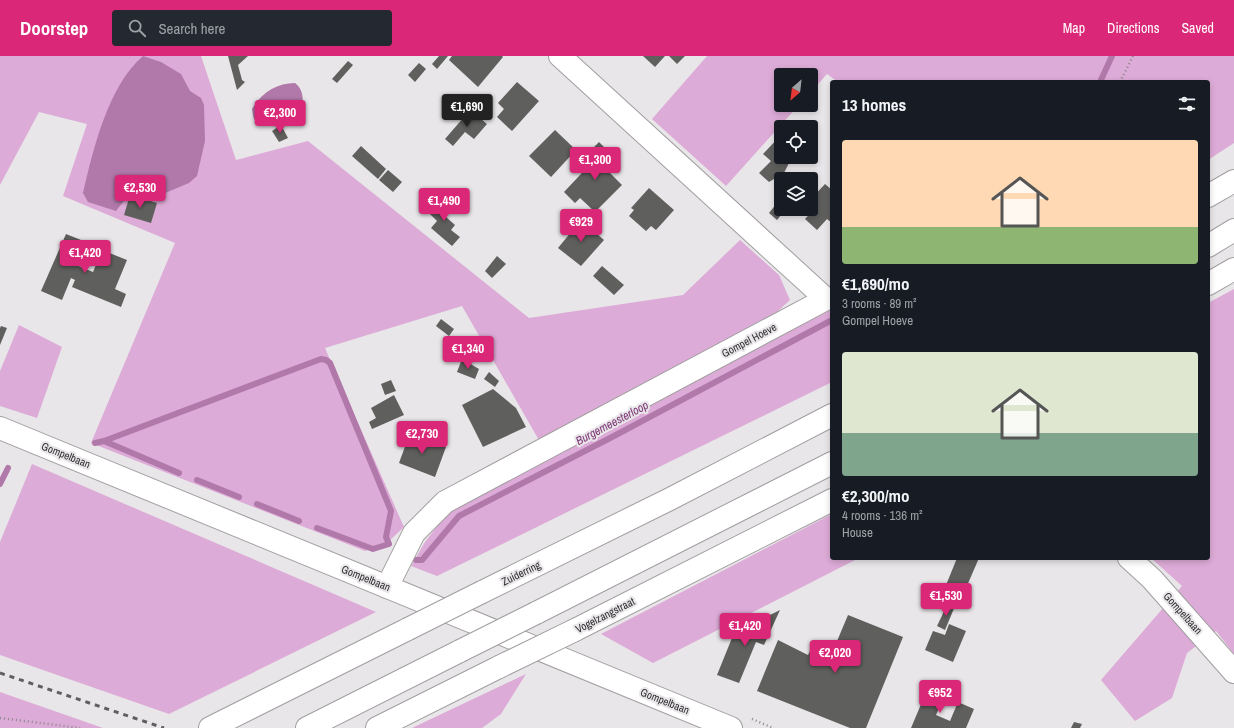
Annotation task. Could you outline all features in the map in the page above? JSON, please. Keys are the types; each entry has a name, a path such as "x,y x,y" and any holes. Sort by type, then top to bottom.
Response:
{"main road":[{"name":"Gompel Hoeve","path":"387,587 414,533 446,502 826,299 560,56"},
{"path":"1210,195 1234,181"},
{"path":"1210,245 1234,230"},
{"path":"1210,283 1234,269"},
{"name":"Zuiderring","path":"216,725 670,499 830,416"},
{"name":"Gompelbaan","path":"0,428 731,728"},
{"path":"307,728 830,464"},
{"name":"Vogelzangstraat","path":"377,728 830,501"},
{"name":"Gompelbaan","path":"1131,560 1152,579 1234,672"}],"path":[{"path":"1121,80 1133,56"},
{"path":"0,718 80,728"}],"shaded area":[{"path":"0,56 201,56 236,160 308,141 529,318 683,295 740,240 779,275 790,300 777,312 540,442 462,306 325,348 404,527 386,544 365,551 91,443 175,243 63,196 87,124 39,112 0,185"},
{"path":"143,56 161,62 181,74 190,91 201,98 204,105 205,141 197,176 189,183 158,196 130,193 116,211 88,202 83,193 97,139 111,101 120,84"},
{"path":"707,56 1234,56 1234,143 1210,159 1210,80 835,80 827,74 818,84 818,68 774,68 774,112 793,112 785,120 774,120 774,133 726,186 652,119"},
{"path":"288,83 295,83 299,86 303,100 297,114 288,119 261,125 256,122 252,109 260,98 276,87"},
{"path":"1234,289 1234,654 1216,631 1187,653 1172,698 1135,721 1101,680 1182,586 1153,560 1210,560 1210,302"},
{"path":"830,310 830,383 437,576 411,566 425,542 445,516 464,503"},
{"path":"19,325 62,347 37,418 0,406 0,371"},
{"path":"32,464 376,612 169,714 0,655 0,542"},
{"path":"830,515 830,560 855,560 653,663 601,634"},
{"path":"526,674 501,714 482,728 412,728"},
{"path":"0,692 103,728 0,728"}],"building":[{"path":"228,56 248,56 238,65 242,80 245,82 237,90"},
{"path":"439,56 448,56 437,69 432,64"},
{"path":"452,56 503,57 478,87 449,60"},
{"path":"643,56 665,56 655,67"},
{"path":"669,56 685,56 677,64"},
{"path":"348,61 353,65 337,83 332,79"},
{"path":"419,63 426,69 415,82 408,75"},
{"path":"517,82 539,101 512,131 497,117 504,109 498,103"},
{"path":"470,110 487,124 474,139 465,132 453,146 445,139"},
{"path":"281,125 288,138 279,142 272,131"},
{"path":"555,130 576,150 551,177 529,156"},
{"path":"599,142 615,158 605,168 622,185 595,212 580,198 575,203 564,192 596,158 589,152"},
{"path":"774,142 774,164 788,164 784,172 774,172 774,179 769,182 759,173 771,161 763,154"},
{"path":"361,146 386,169 378,179 352,156"},
{"path":"388,170 402,182 393,192 379,180"},
{"path":"825,184 830,188 830,221 827,219 817,230 805,219 808,216 818,216 818,192"},
{"path":"649,188 674,210 656,230 651,226 646,231 629,216 634,210 631,208"},
{"path":"130,195 157,203 151,223 124,215"},
{"path":"443,197 454,206 446,217 455,225 451,230 460,237 452,246 431,228 437,221 429,213"},
{"path":"774,207 774,216 780,216 777,220 769,213"},
{"path":"581,220 604,240 581,266 558,248"},
{"path":"66,234 86,242 76,265 93,272 102,250 127,260 115,289 126,294 121,307 72,287 75,280 71,278 62,300 41,291"},
{"path":"497,256 506,264 492,278 485,271"},
{"path":"602,266 624,285 614,295 593,276"},
{"path":"441,319 454,329 449,336 436,326"},
{"path":"1,326 7,328 0,345 0,328"},
{"path":"462,359 479,369 475,379 457,372"},
{"path":"489,372 499,381 495,387 484,379"},
{"path":"391,380 396,391 385,395 381,384"},
{"path":"493,389 516,408 526,427 483,447 462,405"},
{"path":"394,395 404,415 372,429 369,422 376,418 371,408"},
{"path":"410,433 446,447 435,477 399,463"},
{"path":"956,560 978,560 960,602 942,595"},
{"path":"948,603 955,606 945,630 937,626"},
{"path":"780,610 764,645 756,642 739,683 717,675 734,633"},
{"path":"848,615 903,637 866,728 850,728 757,691 778,640 808,655 813,645 832,653"},
{"path":"949,624 966,631 953,662 925,650 933,631 945,635"},
{"path":"927,690 944,697 936,715 950,721 958,702 974,709 966,728 911,728"},
{"path":"1074,722 1082,724 1080,728 1071,728"}],"waterway":[{"name":"Burgemeesterloop","path":"1101,80 1112,56"},
{"name":"Burgemeesterloop","path":"416,560 422,560 459,516 614,436 830,321"},
{"path":"104,441 321,359 326,360 330,363 391,511 386,537 389,544 373,549 317,528"},
{"name":"Burgemeesterloop","path":"95,443 104,441 179,473"},
{"name":"Burgemeesterloop","path":"0,484 8,468"},
{"name":"Burgemeesterloop","path":"197,480 239,497"},
{"name":"Burgemeesterloop","path":"257,504 299,521"}],"railway":[{"path":"0,673 164,728"}]}
